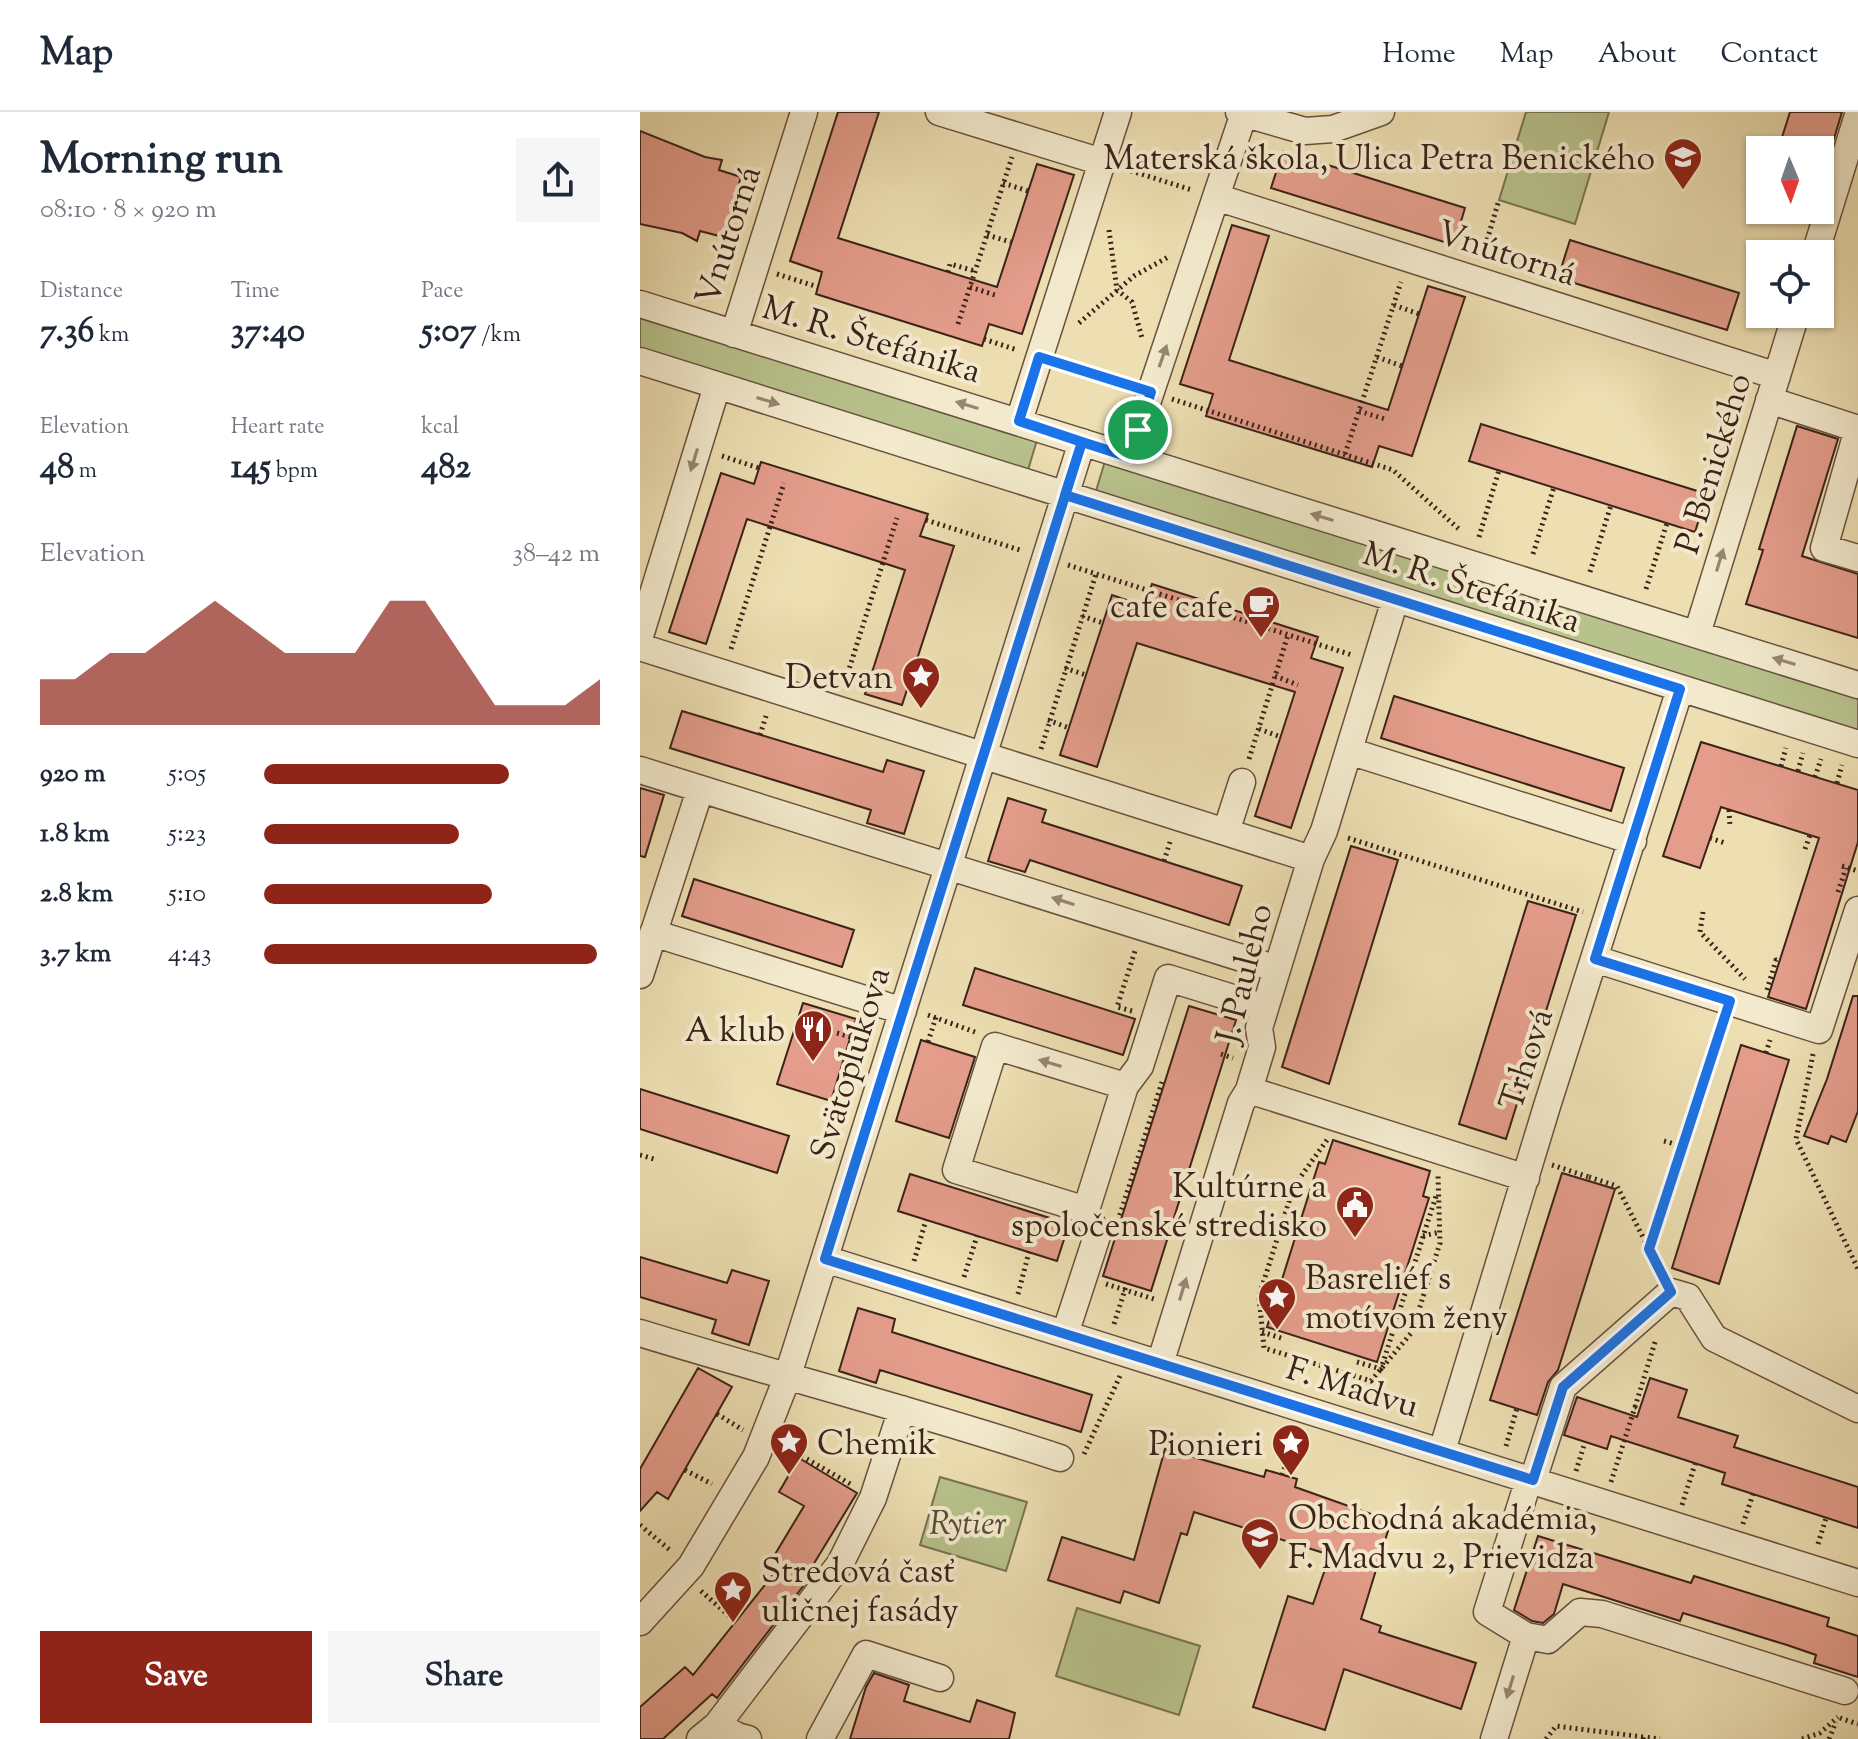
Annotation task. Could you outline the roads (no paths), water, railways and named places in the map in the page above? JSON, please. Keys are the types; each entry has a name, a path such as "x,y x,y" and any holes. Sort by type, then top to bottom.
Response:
{"street":[{"name":"Vnútorná","path":"734,334 804,112"},
{"path":"939,112 1102,162"},
{"path":"1019,421 1118,112"},
{"path":"1129,457 1241,113 1305,131 1333,129 1381,112"},
{"path":"1819,240 1858,115"},
{"name":"Vnútorná","path":"1216,197 1475,280 1773,388 1858,429 1824,548 1858,558"},
{"name":"M. R. Štefánika","path":"640,304 1858,685"},
{"name":"P. Benického","path":"1697,634 1792,328"},
{"name":"M. R. Štefánika","path":"640,361 1680,689 1851,752"},
{"path":"640,636 717,386"},
{"path":"1065,495 1082,442"},
{"name":"Svätoplukova","path":"640,1622 691,1566 756,1457 787,1378 1065,495"},
{"name":"J. Pauleho","path":"1160,1364 1241,1103 1249,1090 1262,1047 1259,1028 1395,600"},
{"path":"640,647 1311,859"},
{"name":"Trhová","path":"1442,1451 1680,689"},
{"path":"1349,751 1633,841"},
{"path":"640,770 1277,969"},
{"path":"1226,832 1242,782"},
{"path":"640,975 700,790"},
{"path":"1595,959 1730,1001 1762,1005 1819,1030 1858,910"},
{"path":"653,933 903,1011"},
{"path":"1065,1334 1097,1236 1086,1210 1130,1079 1140,1066 1168,978 1265,1008"},
{"path":"1086,1210 956,1170 995,1046 1130,1079"},
{"path":"1249,1090 1526,1178"},
{"name":"F. Madvu","path":"825,1259 1858,1583"},
{"path":"1845,1691 1602,1614 1580,1612 1548,1640 1526,1636 1487,1612 1563,1387 1671,1292 1688,1297 1714,1338 1858,1409"},
{"path":"640,1333 787,1378 1065,1454"},
{"path":"708,1732 840,1564 873,1498 902,1409"},
{"path":"1494,1739 1526,1636"},
{"path":"820,1739 866,1654 940,1678"},
{"path":"708,1732 748,1739"}],"place":[{"name":"Materská škola, Ulica Petra Benického","path":"1683,191"},
{"name":"cafe cafe","path":"1261,639"},
{"name":"Detvan","path":"921,710"},
{"name":"A klub","path":"813,1063"},
{"name":"Kultúrne a spoločenské stredisko","path":"1355,1239"},
{"name":"Basreliéf s motívom ženy","path":"1277,1331"},
{"name":"Chemik","path":"789,1476"},
{"name":"Pionieri","path":"1291,1477"},
{"name":"Obchodná akadémia, F. Madvu 2, Prievidza","path":"1260,1571"},
{"name":"Stredová časť uličnej fasády","path":"733,1624"}],"park label":[{"name":"Rytier","path":"968,1522"}]}
